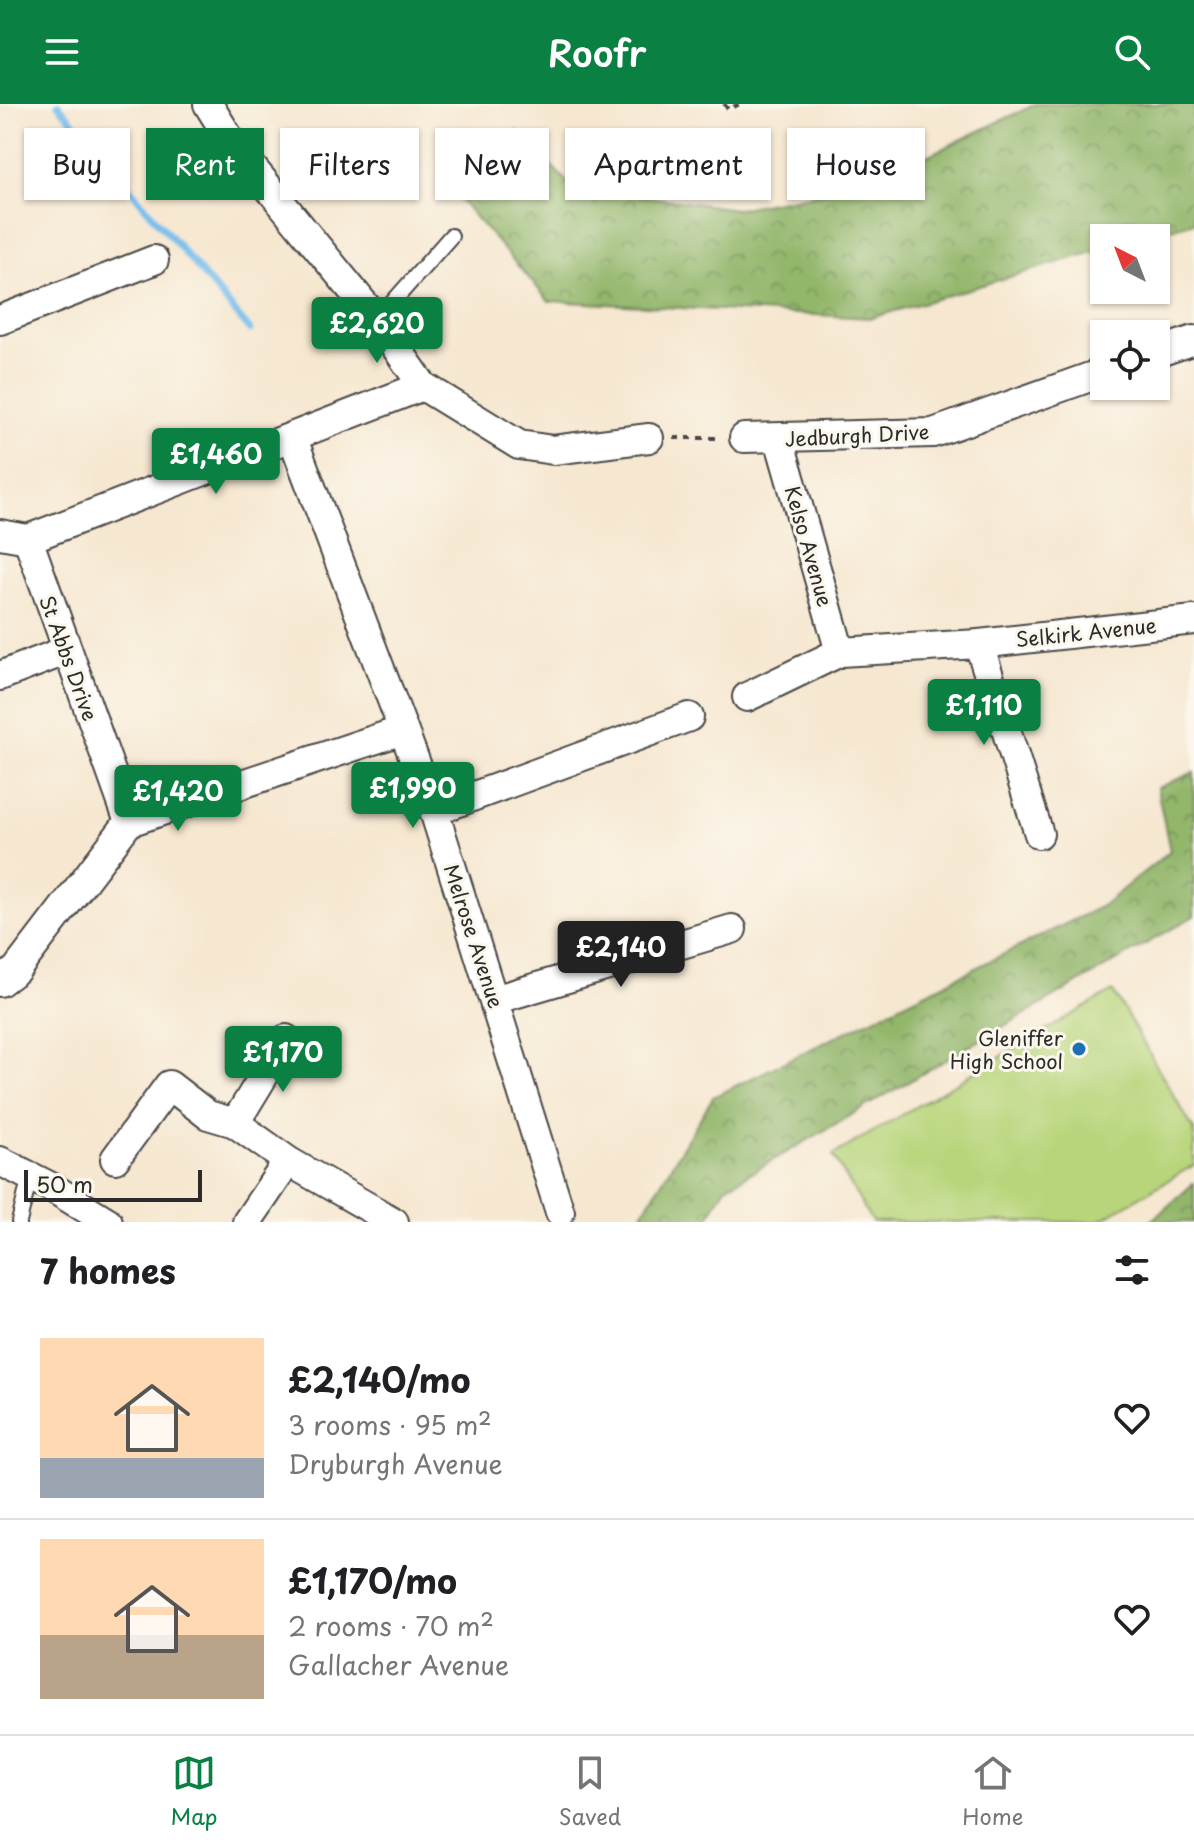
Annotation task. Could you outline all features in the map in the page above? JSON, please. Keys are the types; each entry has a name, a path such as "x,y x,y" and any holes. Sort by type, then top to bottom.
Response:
{"street":[{"path":"208,104 232,143 377,320 423,386 519,445 553,450 649,438"},
{"path":"0,320 154,260"},
{"path":"1170,348 1194,340"},
{"name":"Jedburgh Drive","path":"744,438 933,433 1090,377"},
{"path":"14,537 293,439 423,386"},
{"name":"Melrose Avenue","path":"293,439 434,811 560,1212"},
{"name":"Kelso Avenue","path":"779,439 840,652"},
{"name":"St Abbs Drive","path":"14,537 65,651 129,822"},
{"name":"Selkirk Avenue","path":"747,697 840,652 979,644 1194,620"},
{"path":"979,644 1039,834"},
{"path":"0,676 65,651"},
{"path":"434,811 689,717"},
{"path":"0,982 16,970 129,822 403,730"},
{"path":"494,1000 732,929"},
{"path":"235,1123 286,1039"},
{"path":"115,1159 169,1085 208,1115 235,1123 288,1161 394,1222"},
{"path":"0,1161 108,1222"},
{"path":"247,1222 288,1161"}],"lane":[{"path":"377,320 451,236"},
{"path":"19,1222 30,1176"}],"path":[{"path":"724,104 728,109 740,104"},
{"path":"649,438 744,438"}],"green space":[{"path":"1036,104 1194,104 1194,222 1170,229 1170,224 1090,224 1090,253 871,318 549,301 460,200 549,200 549,163 565,180 565,200 671,200 736,209 787,199 925,200 925,157"},
{"path":"1194,772 1194,916 725,1188 706,1222 637,1222 713,1097 1102,906 1170,851 1157,788"},
{"name":"Gleniffer High School","path":"1113,991 1194,1130 1194,1165 1097,1222 872,1222 833,1155"},
{"path":"1194,1183 1194,1222 1150,1222"}],"waterway":[{"path":"58,104 250,330"}],"place":[{"name":"Gleniffer High School","path":"1079,1049"}]}
